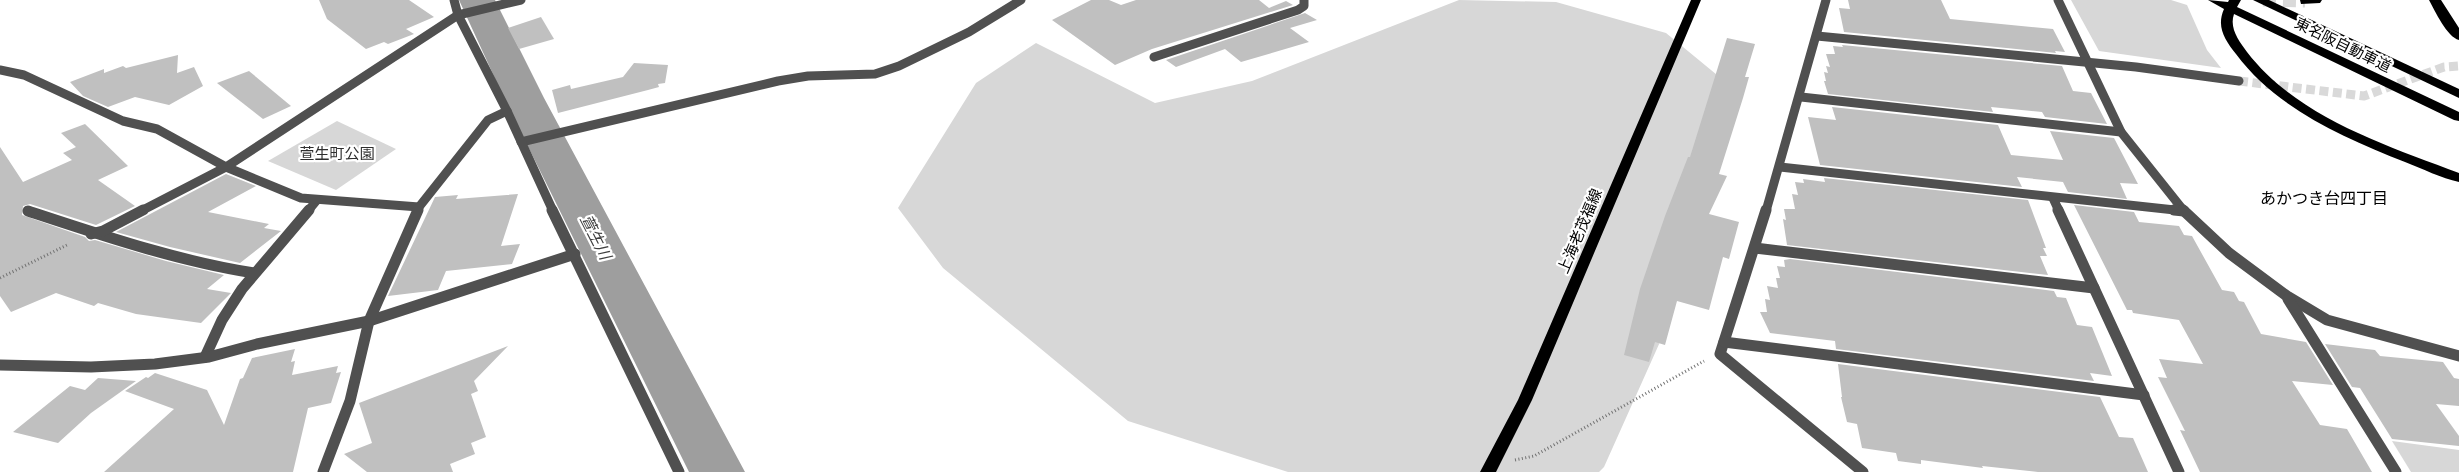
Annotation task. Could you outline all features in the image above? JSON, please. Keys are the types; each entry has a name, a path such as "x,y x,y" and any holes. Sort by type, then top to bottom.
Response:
{"highway":[{"name":"東名阪自動車道","path":"2214,0 2459,117"},
{"path":"2235,0 2226,21 2229,34 2239,52 2278,91 2347,131 2459,178"},
{"name":"東名阪自動車道","path":"2259,0 2459,94"},
{"path":"2434,0 2459,36"}],"main road":[{"name":"上海老茂福線","path":"1490,469 1525,400 1696,0"}],"street":[{"path":"454,0 458,15 507,112 541,189 576,254 679,472"},
{"path":"93,234 226,167 458,15 521,0"},
{"path":"521,142 778,80 808,76 875,74 899,66 962,36 1021,0"},
{"path":"1154,57 1298,10 1304,6 1304,0"},
{"path":"1826,0 1801,97 1755,248 1720,354 1863,472"},
{"path":"2058,0 2121,132 2184,210 2229,253 2287,296 2327,320 2459,356"},
{"path":"1817,36 2089,62 2239,81"},
{"path":"0,70 24,76 123,121 156,129 226,167 300,198 419,207"},
{"path":"1801,97 2121,132"},
{"path":"323,472 350,401 369,321 419,207 488,120 507,112"},
{"path":"1780,167 2053,198 2184,210"},
{"path":"2053,198 2179,472"},
{"path":"205,357 222,320 254,273 316,200"},
{"path":"28,211 93,234 228,270 254,273"},
{"path":"1755,248 2094,288"},
{"path":"0,365 123,366 205,357 257,344 369,321 576,254"},
{"path":"2287,296 2396,472"},
{"path":"1724,342 2144,396"}],"path":[{"path":"0,278 93,234"},
{"path":"1490,469 1534,456 1720,354"}],"green space":[{"path":"1459,0 1556,2 1666,33 1728,84 1664,333 1604,467 1599,472 1288,472 1128,421 943,268 898,208 976,83 1036,43 1155,103 1252,81"},
{"path":"2071,0 2171,0 2187,5 2207,50 2221,68 2099,51"},
{"name":"萱生町公園","path":"337,121 396,149 336,190 268,161"},
{"path":"2392,441 2459,450 2459,472 2411,472"}],"building":[{"path":"319,0 409,0 434,17 406,29 414,34 388,44 384,42 366,49 327,19"},
{"path":"1091,0 1109,0 1121,5 1136,0 1259,0 1269,8 1286,1 1293,5 1152,49 1115,65 1052,20"},
{"path":"1848,0 1941,0 1950,19 2053,29 2065,52 2055,51 2056,53 1844,32 1839,8 1850,9"},
{"path":"1305,13 1317,20 1290,28 1309,42 1241,62 1225,49 1176,67 1166,60"},
{"path":"541,17 554,39 519,49 508,28"},
{"path":"1727,38 1755,44 1745,77 1749,77 1719,174 1727,176 1709,214 1739,222 1729,259 1723,257 1709,310 1677,301 1665,345 1655,342 1649,362 1624,355 1640,289 1665,216 1688,157 1690,157"},
{"path":"1842,45 2062,66 2073,91 2091,93 2107,124 2045,117 2042,112 1991,107 1993,112 1828,94 1824,81 1826,81 1824,72 1828,73 1826,66 1830,67 1826,54 1835,54 1833,46 1843,47"},
{"path":"178,55 177,73 194,67 203,86 169,105 135,97 108,107 83,96 70,82 104,69 104,73 123,66 126,68"},
{"path":"634,63 668,65 665,83 658,84 659,87 558,113 552,90 570,85 571,89 623,77"},
{"path":"249,71 291,106 263,119 217,83"},
{"path":"1832,107 1998,125 2011,155 2063,160 2050,131 2114,138 2138,184 2120,183 2127,199 2068,192 2063,182 2017,177 2022,187 1820,165 1808,117 1836,120"},
{"path":"85,124 128,166 98,180 135,206 96,225 30,204 23,206 22,215 85,237 89,241 95,240 166,261 224,275 207,289 231,293 201,323 136,314 98,303 94,306 56,293 11,312 0,296 0,147 23,182 72,160 63,153 76,147 61,133"},
{"path":"226,174 256,186 208,212 269,224 264,228 281,231 240,263 116,232"},
{"path":"1824,178 2028,200 2046,248 2043,248 2047,256 2040,256 2048,275 1787,245 1783,219 1786,220 1784,209 1795,209 1792,194 1798,195 1795,182 1804,183 1803,179 1825,182"},
{"path":"518,194 501,246 520,244 512,264 446,271 438,290 388,296 435,197 458,195 456,199"},
{"path":"2074,205 2134,212 2139,222 2179,226 2184,235 2192,236 2222,290 2234,292 2239,301 2244,302 2261,334 2306,342 2333,385 2292,381 2320,425 2347,429 2372,472 2200,472 2180,430 2185,431 2158,377 2167,378 2159,359 2203,364 2179,320 2133,313 2132,310 2127,310"},
{"path":"1790,259 2054,291 2057,297 2066,298 2077,325 2092,327 2112,376 2090,373 2094,381 1836,349 1835,341 1770,333 1760,312 1767,312 1765,299 1770,300 1767,286 1778,288 1776,278 1780,278 1777,266 1785,267 1784,260"},
{"path":"2325,344 2375,350 2380,356 2443,362 2454,378 2459,379 2459,406 2436,404 2459,436 2459,446 2392,439 2360,388 2352,387"},
{"path":"508,346 474,381 478,391 471,394 486,437 471,443 475,454 450,464 453,472 367,472 344,454 372,443 359,403"},
{"path":"295,349 291,362 295,361 292,375 338,366 336,373 341,372 331,403 308,408 293,472 104,472 174,409 125,391 146,377 148,378 155,373 207,390 224,425 240,379 243,378 252,358"},
{"path":"1838,364 2100,397 2119,437 2133,438 2148,472 2038,472 1982,466 1983,468 1921,460 1921,464 1898,461 1896,453 1862,448 1857,424 1847,422 1841,397"},
{"path":"98,378 136,381 91,413 58,443 13,432 70,386 85,390"}],"waterway":[{"name":"萱生川","path":"477,0 524,98 717,472"}],"tunnel":[{"path":"2263,0 2305,1"},
{"path":"2239,81 2364,96 2444,67 2459,66"}],"district":[{"name":"あかつき台四丁目","path":"2324,198"}]}
